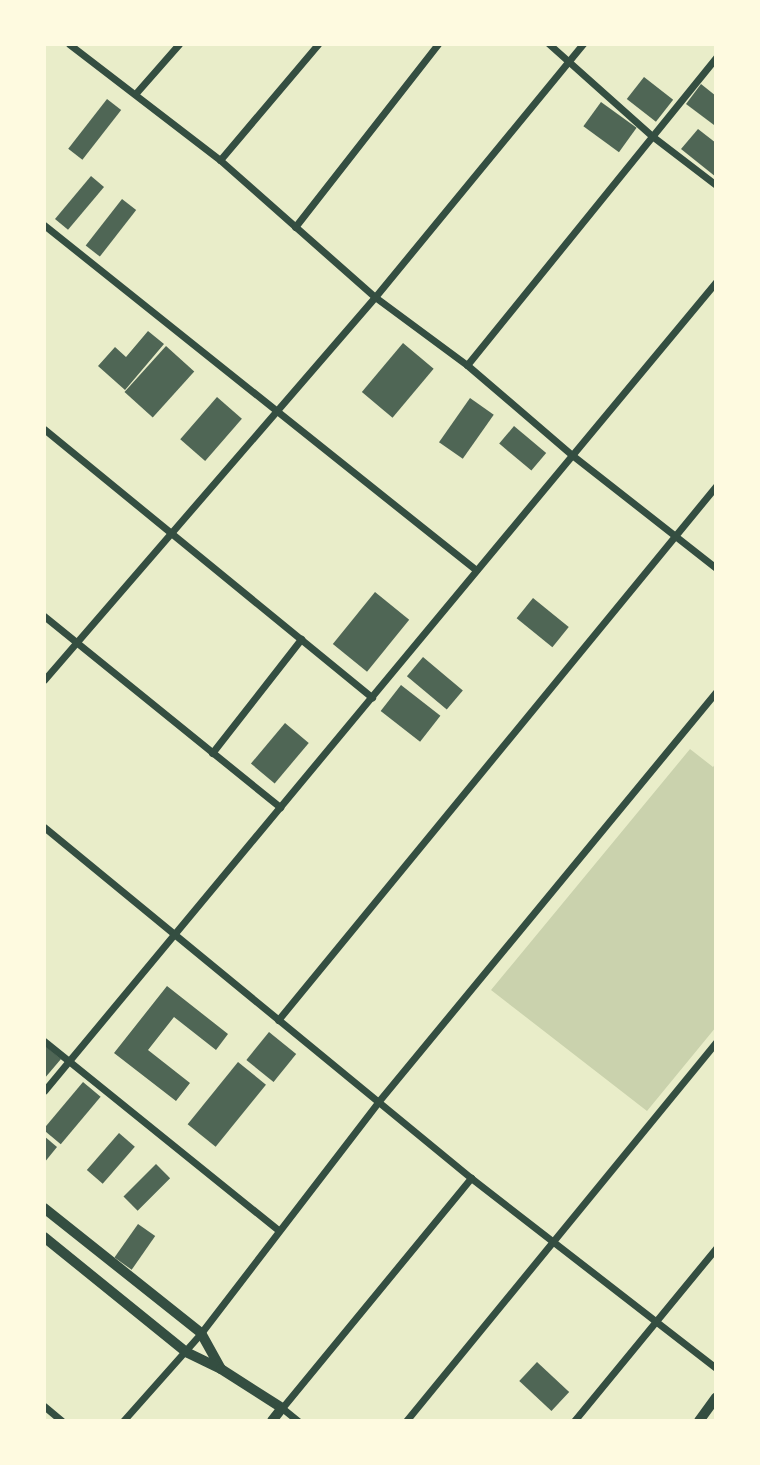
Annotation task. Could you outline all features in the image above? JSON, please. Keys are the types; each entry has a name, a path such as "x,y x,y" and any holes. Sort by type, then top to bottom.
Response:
{"street":[{"path":"69,44 220,160 376,297 467,365 572,455 716,568"},
{"path":"136,93 179,44"},
{"path":"220,160 318,44"},
{"path":"295,227 438,44"},
{"path":"549,44 652,135 716,185"},
{"path":"44,680 75,641 376,297 583,44"},
{"path":"467,365 716,57"},
{"path":"44,225 476,570"},
{"path":"44,1091 716,282"},
{"path":"44,429 372,696"},
{"path":"278,1020 716,489"},
{"path":"44,616 280,807"},
{"path":"212,752 301,639"},
{"path":"123,1421 201,1334 378,1102 715,695"},
{"path":"44,827 471,1178 716,1368"},
{"path":"44,1041 278,1230"},
{"path":"406,1421 716,1042"},
{"path":"272,1421 471,1178"},
{"path":"44,1208 201,1334 221,1369"},
{"path":"44,1237 186,1352 221,1369 298,1421"},
{"path":"574,1421 654,1320 716,1248"},
{"path":"699,1421 716,1398"},
{"path":"44,1406 62,1421"}],"green space":[{"path":"690,749 713,767 716,763 716,1027 647,1111 491,990"}],"building":[{"path":"644,77 673,100 656,122 627,99"},
{"path":"701,84 716,96 714,125 686,104"},
{"path":"107,99 121,110 82,160 68,149"},
{"path":"601,102 637,128 619,152 583,126"},
{"path":"698,129 716,143 716,177 681,149"},
{"path":"91,176 104,187 68,230 55,219"},
{"path":"122,199 136,210 100,257 86,245"},
{"path":"148,331 164,344 125,390 98,366 115,347 126,357"},
{"path":"403,343 434,369 393,418 362,392"},
{"path":"166,346 194,371 153,418 125,392"},
{"path":"217,397 242,419 205,461 180,439"},
{"path":"470,398 494,415 463,459 439,442"},
{"path":"514,426 546,453 531,471 499,444"},
{"path":"375,592 409,620 367,672 333,644"},
{"path":"533,598 569,627 552,647 517,618"},
{"path":"423,657 463,690 447,710 407,676"},
{"path":"401,685 440,716 420,742 381,711"},
{"path":"285,723 309,743 275,784 251,764"},
{"path":"167,986 228,1034 216,1050 174,1017 148,1050 190,1083 176,1101 114,1053"},
{"path":"269,1032 296,1054 274,1082 246,1060"},
{"path":"44,1045 61,1059 44,1079"},
{"path":"238,1062 266,1085 216,1147 188,1124"},
{"path":"83,1082 101,1097 61,1144 44,1128"},
{"path":"119,1133 135,1147 103,1184 87,1170"},
{"path":"44,1136 57,1147 44,1163"},
{"path":"156,1164 170,1178 138,1211 123,1197"},
{"path":"138,1224 155,1236 132,1270 114,1258"},
{"path":"537,1362 569,1392 551,1411 519,1381"}]}
